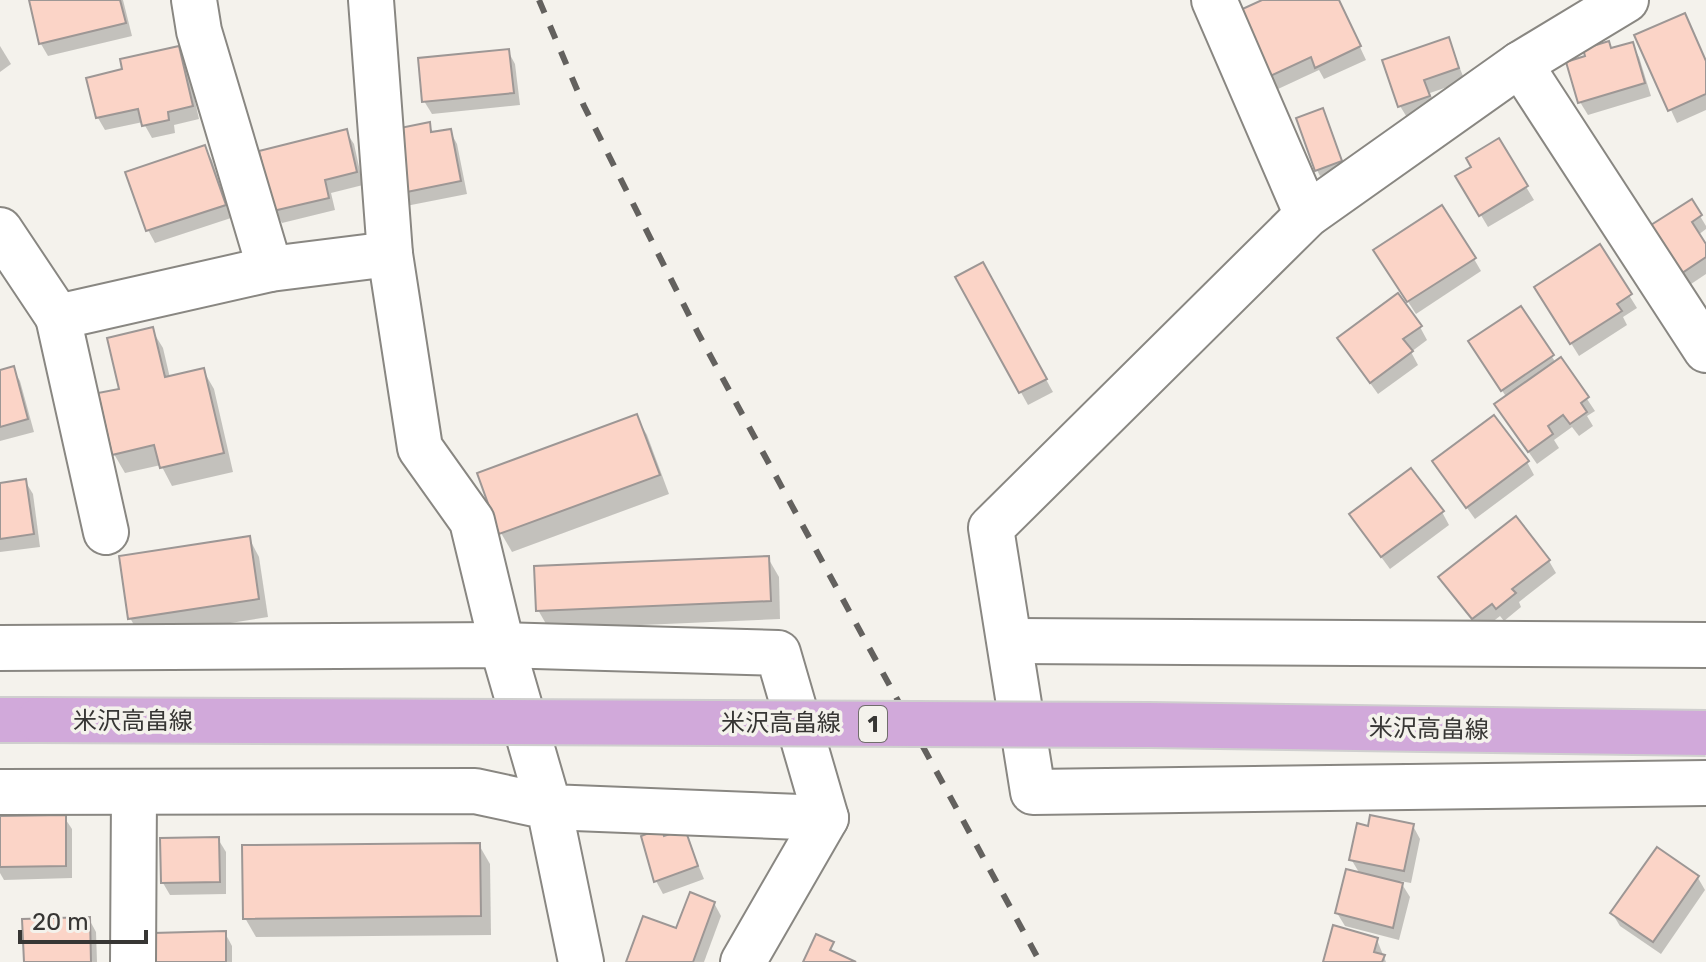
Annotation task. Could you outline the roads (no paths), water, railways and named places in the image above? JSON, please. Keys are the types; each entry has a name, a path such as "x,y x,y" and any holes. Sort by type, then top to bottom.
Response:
{"main road":[{"name":"米沢高畠線","path":"20,720 1149,725 1706,733"}],"street":[{"path":"194,0 199,31 270,269"},
{"path":"371,0 390,254 420,448 472,521 502,645 549,807 581,962"},
{"path":"1214,0 1307,215"},
{"path":"1626,0 1520,64 1307,215 991,528 1033,792 1706,783"},
{"path":"1520,64 1706,350"},
{"path":"0,230 58,317 106,532"},
{"path":"58,317 270,269 390,254"},
{"path":"1010,641 1706,645"},
{"path":"0,648 502,645 778,653 826,818 743,962"},
{"path":"0,792 475,791 549,807 826,818"},
{"path":"133,962 134,793"}],"railway":[{"path":"539,0 584,106 698,333 1040,962"}]}
